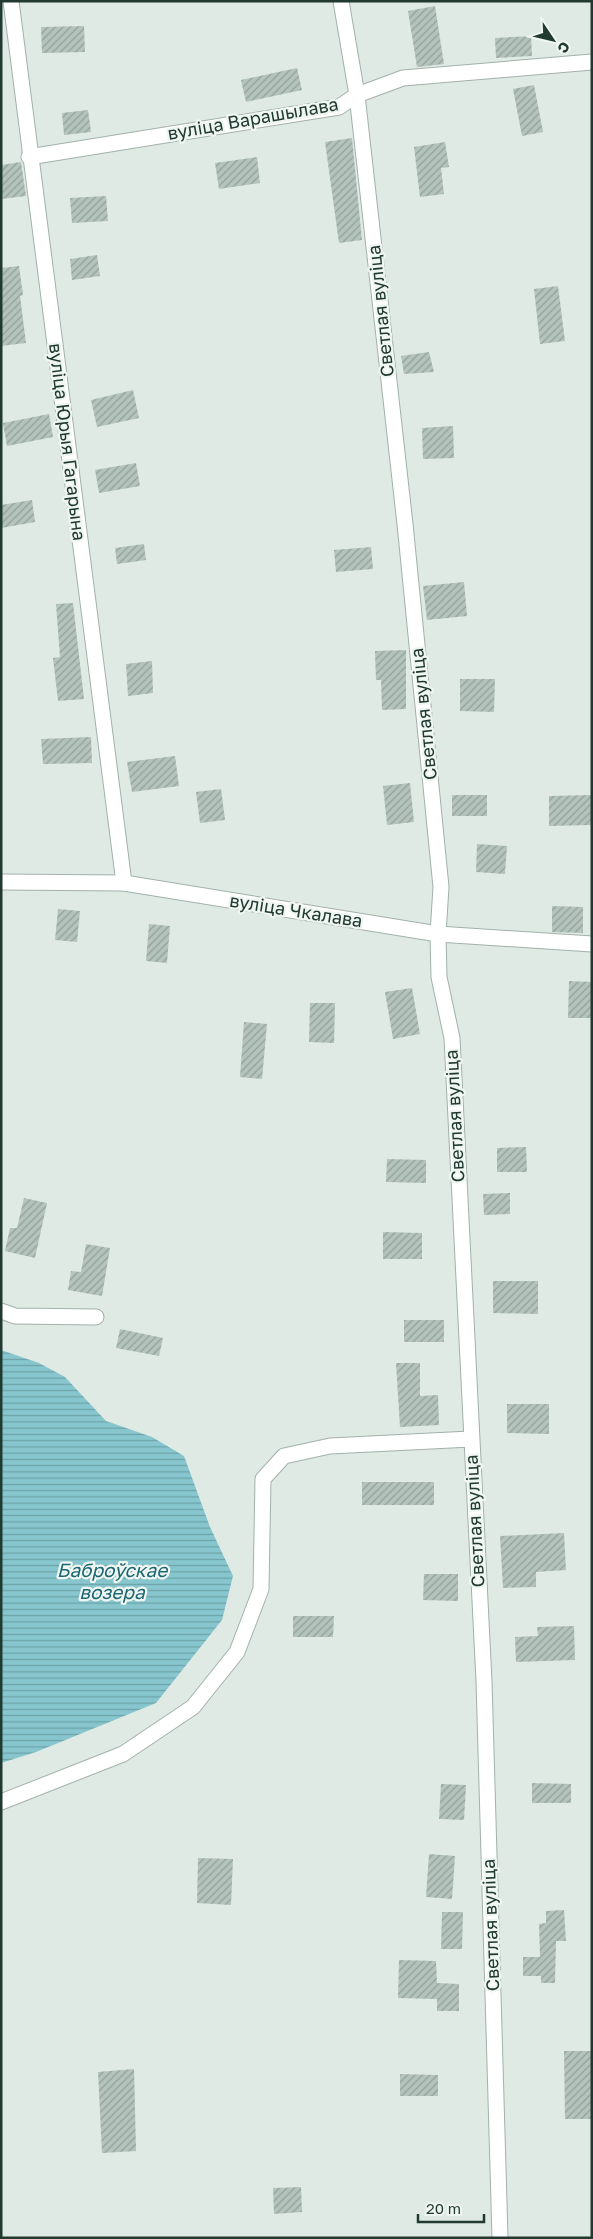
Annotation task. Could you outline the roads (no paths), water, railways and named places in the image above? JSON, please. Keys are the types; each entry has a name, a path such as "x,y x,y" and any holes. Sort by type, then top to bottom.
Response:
{"street":[{"name":"вуліца Юрыя Гагарына","path":"11,1 29,158 124,883"},
{"name":"Светлая вуліца","path":"341,1 357,95 404,514 441,888 438,934 439,976 452,1038 484,1681 500,2238"},
{"name":"вуліца Варашылава","path":"29,158 340,107 357,95 403,78 592,62"},
{"name":"вуліца Чкалава","path":"1,882 124,883 438,934 592,944"},
{"path":"1,1311 15,1316 96,1317"},
{"path":"1,1802 123,1754 193,1707 237,1652 261,1589 262,1479 284,1456 330,1446 471,1439"}],"water":[{"name":"Баброўскае возера","path":"1,1350 39,1363 65,1377 106,1421 152,1437 184,1456 210,1527 233,1576 222,1620 156,1703 36,1752 1,1763"}]}
